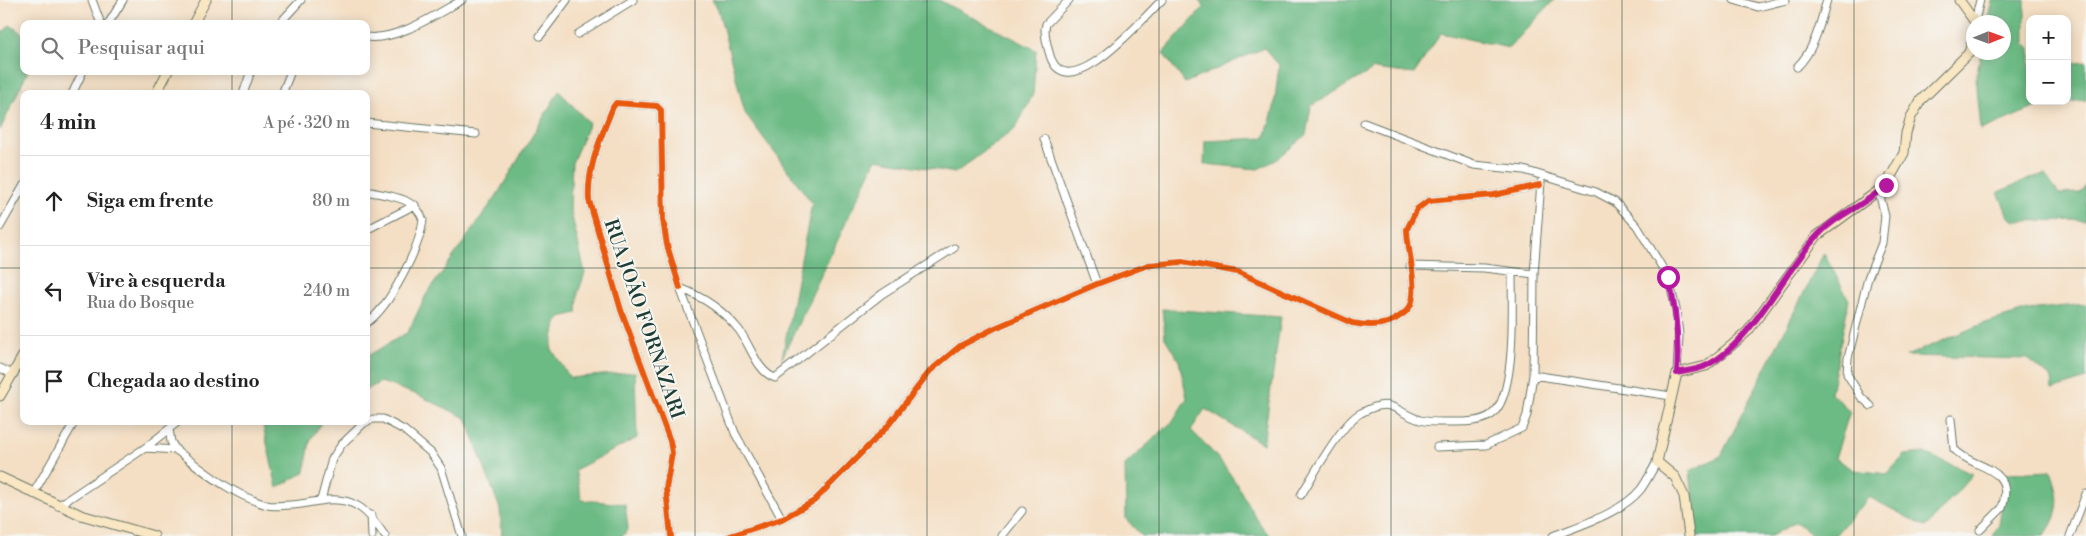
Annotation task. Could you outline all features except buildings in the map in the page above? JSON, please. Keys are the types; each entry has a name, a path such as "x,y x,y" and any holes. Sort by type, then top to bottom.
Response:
{"street":[{"path":"92,0 100,20"},
{"path":"110,20 123,0"},
{"path":"195,20 206,0"},
{"path":"283,20 302,0"},
{"path":"370,37 378,38 396,34 462,0"},
{"path":"540,36 567,0"},
{"path":"578,34 633,0"},
{"path":"1069,0 1046,24 1045,34 1051,60 1056,69 1068,73 1090,66 1102,58 1162,0"},
{"path":"1734,0 1758,7 1786,0"},
{"path":"1797,66 1807,57 1813,44 1827,0"},
{"path":"1959,0 1970,15"},
{"path":"1977,15 1980,0"},
{"path":"1677,373 1706,366 1748,331 1788,273 1817,236 1847,212 1879,192 1893,175 1904,153 1910,117 1921,100 1966,56"},
{"path":"74,90 82,75"},
{"path":"158,90 166,75"},
{"path":"244,90 250,75"},
{"path":"284,90 289,75"},
{"name":"RUA JOÃO FORNAZARI","path":"671,536 666,489 672,453 670,441 621,310 589,200 588,181 594,156 616,103 657,106 661,110 663,220 667,245 680,288 735,433 782,519"},
{"path":"370,123 476,134"},
{"path":"1364,123 1474,165 1524,170 1596,192 1615,202 1637,226 1668,277 1676,308 1679,335 1677,373 1670,396 1656,462 1640,489 1625,502 1602,517 1553,536"},
{"path":"1044,139 1097,284"},
{"path":"1437,447 1486,445 1522,428 1527,415 1533,375 1534,274 1540,185 1544,176"},
{"path":"730,536 782,519 814,501 887,427 930,371 947,355 994,328 1097,284 1148,265 1182,262 1238,272 1260,280 1352,323 1377,324 1397,318 1409,308 1414,285 1410,266 1407,228 1410,219 1421,204 1448,198 1494,194 1540,185"},
{"path":"0,227 20,192"},
{"path":"370,192 409,201 415,205 424,220 416,250 381,311 370,321"},
{"path":"1871,406 1861,397 1847,374 1857,321 1868,278 1882,243 1885,216 1879,192"},
{"path":"370,228 415,205"},
{"path":"680,288 700,296 726,316 740,331 764,370 772,378 778,378 882,294 954,248"},
{"path":"1410,266 1476,267 1512,273 1534,274"},
{"path":"1301,495 1345,426 1358,414 1376,406 1394,406 1420,419 1434,422 1468,422 1491,416 1502,404 1507,389 1512,341 1512,273"},
{"path":"0,396 20,361"},
{"path":"0,368 12,374"},
{"path":"1533,375 1670,396"},
{"path":"370,420 384,419 404,430 424,447 441,468 462,536"},
{"path":"1951,419 1952,445 1954,449 1964,457 1995,471 2000,476 2004,486 2002,508 1980,530"},
{"path":"33,494 73,425"},
{"path":"58,506 145,448 173,425"},
{"path":"322,500 332,459 342,444 362,425"},
{"path":"169,428 171,442 176,450 248,499 270,506 300,505 322,500 340,500 355,504 371,515 385,536"},
{"path":"145,448 176,450"},
{"path":"1656,462 1675,477 1684,496 1689,536"},
{"path":"0,477 81,516 154,536"},
{"path":"2070,536 2086,494"},
{"path":"1002,536 1022,511"},
{"path":"371,515 372,536"}],"green space":[{"path":"712,0 939,0 1036,50 1033,95 1015,129 955,173 876,159 782,358 812,203 745,113 718,9"},
{"path":"1200,0 1554,0 1509,48 1441,33 1414,74 1374,69 1311,106 1306,135 1276,160 1258,169 1204,164 1205,141 1265,138 1274,108 1279,65 1264,48 1185,83 1163,53 1203,8"},
{"path":"1992,0 2025,0 2026,105 2042,105 1981,130 1976,77 1980,60 2011,60 2011,15 1989,15"},
{"path":"10,25 20,32 20,75 26,75 0,130 0,35"},
{"path":"2086,62 2086,100 2071,101 2071,64"},
{"path":"559,91 589,123 572,163 570,208 585,273 578,293 577,313 560,317 556,324 551,348 570,378 635,372 637,438 575,470 582,500 625,504 628,528 623,536 502,536 500,509 466,418 418,395 381,382 370,388 370,355 408,332 426,295 497,195"},
{"path":"2045,175 2059,194 2080,193 2086,184 2086,220 2015,221 2008,216 1998,192 2032,178"},
{"path":"1824,253 1849,300 1831,393 1850,411 1835,458 1854,470 1887,474 1905,455 1924,453 1973,474 1926,527 1869,497 1834,536 1813,536 1796,522 1771,536 1697,536 1690,471 1721,456"},
{"path":"2086,304 2086,379 2052,390 2051,378 2028,359 1906,356 1982,324 2028,310"},
{"path":"1162,309 1281,317 1263,444 1205,409 1191,430 1224,466 1255,516 1270,536 1142,536 1126,519 1125,465 1172,422 1187,398 1179,361 1165,338"},
{"path":"263,425 320,425 310,441 305,472 277,488"},
{"path":"2051,471 2057,489 2058,505 2054,520 2044,536 1992,536 1999,525 2007,473"}],"cycle path":[{"path":"671,536 666,489 672,453 670,441 621,310 589,200 590,176 596,152 616,103 657,106 661,110 663,220 667,245 680,288"},
{"path":"730,536 782,519 814,501 887,427 930,371 960,346 995,328 1097,284 1148,265 1182,262 1238,272 1352,323 1364,325 1383,324 1395,320 1404,313 1412,301 1413,282 1407,229 1417,209 1428,201 1494,195 1540,185"}],"route":[{"path":"1668,277 1676,308 1679,335 1677,373 1695,370 1706,366 1748,331 1788,273 1826,227 1879,192 1886,185"}]}
